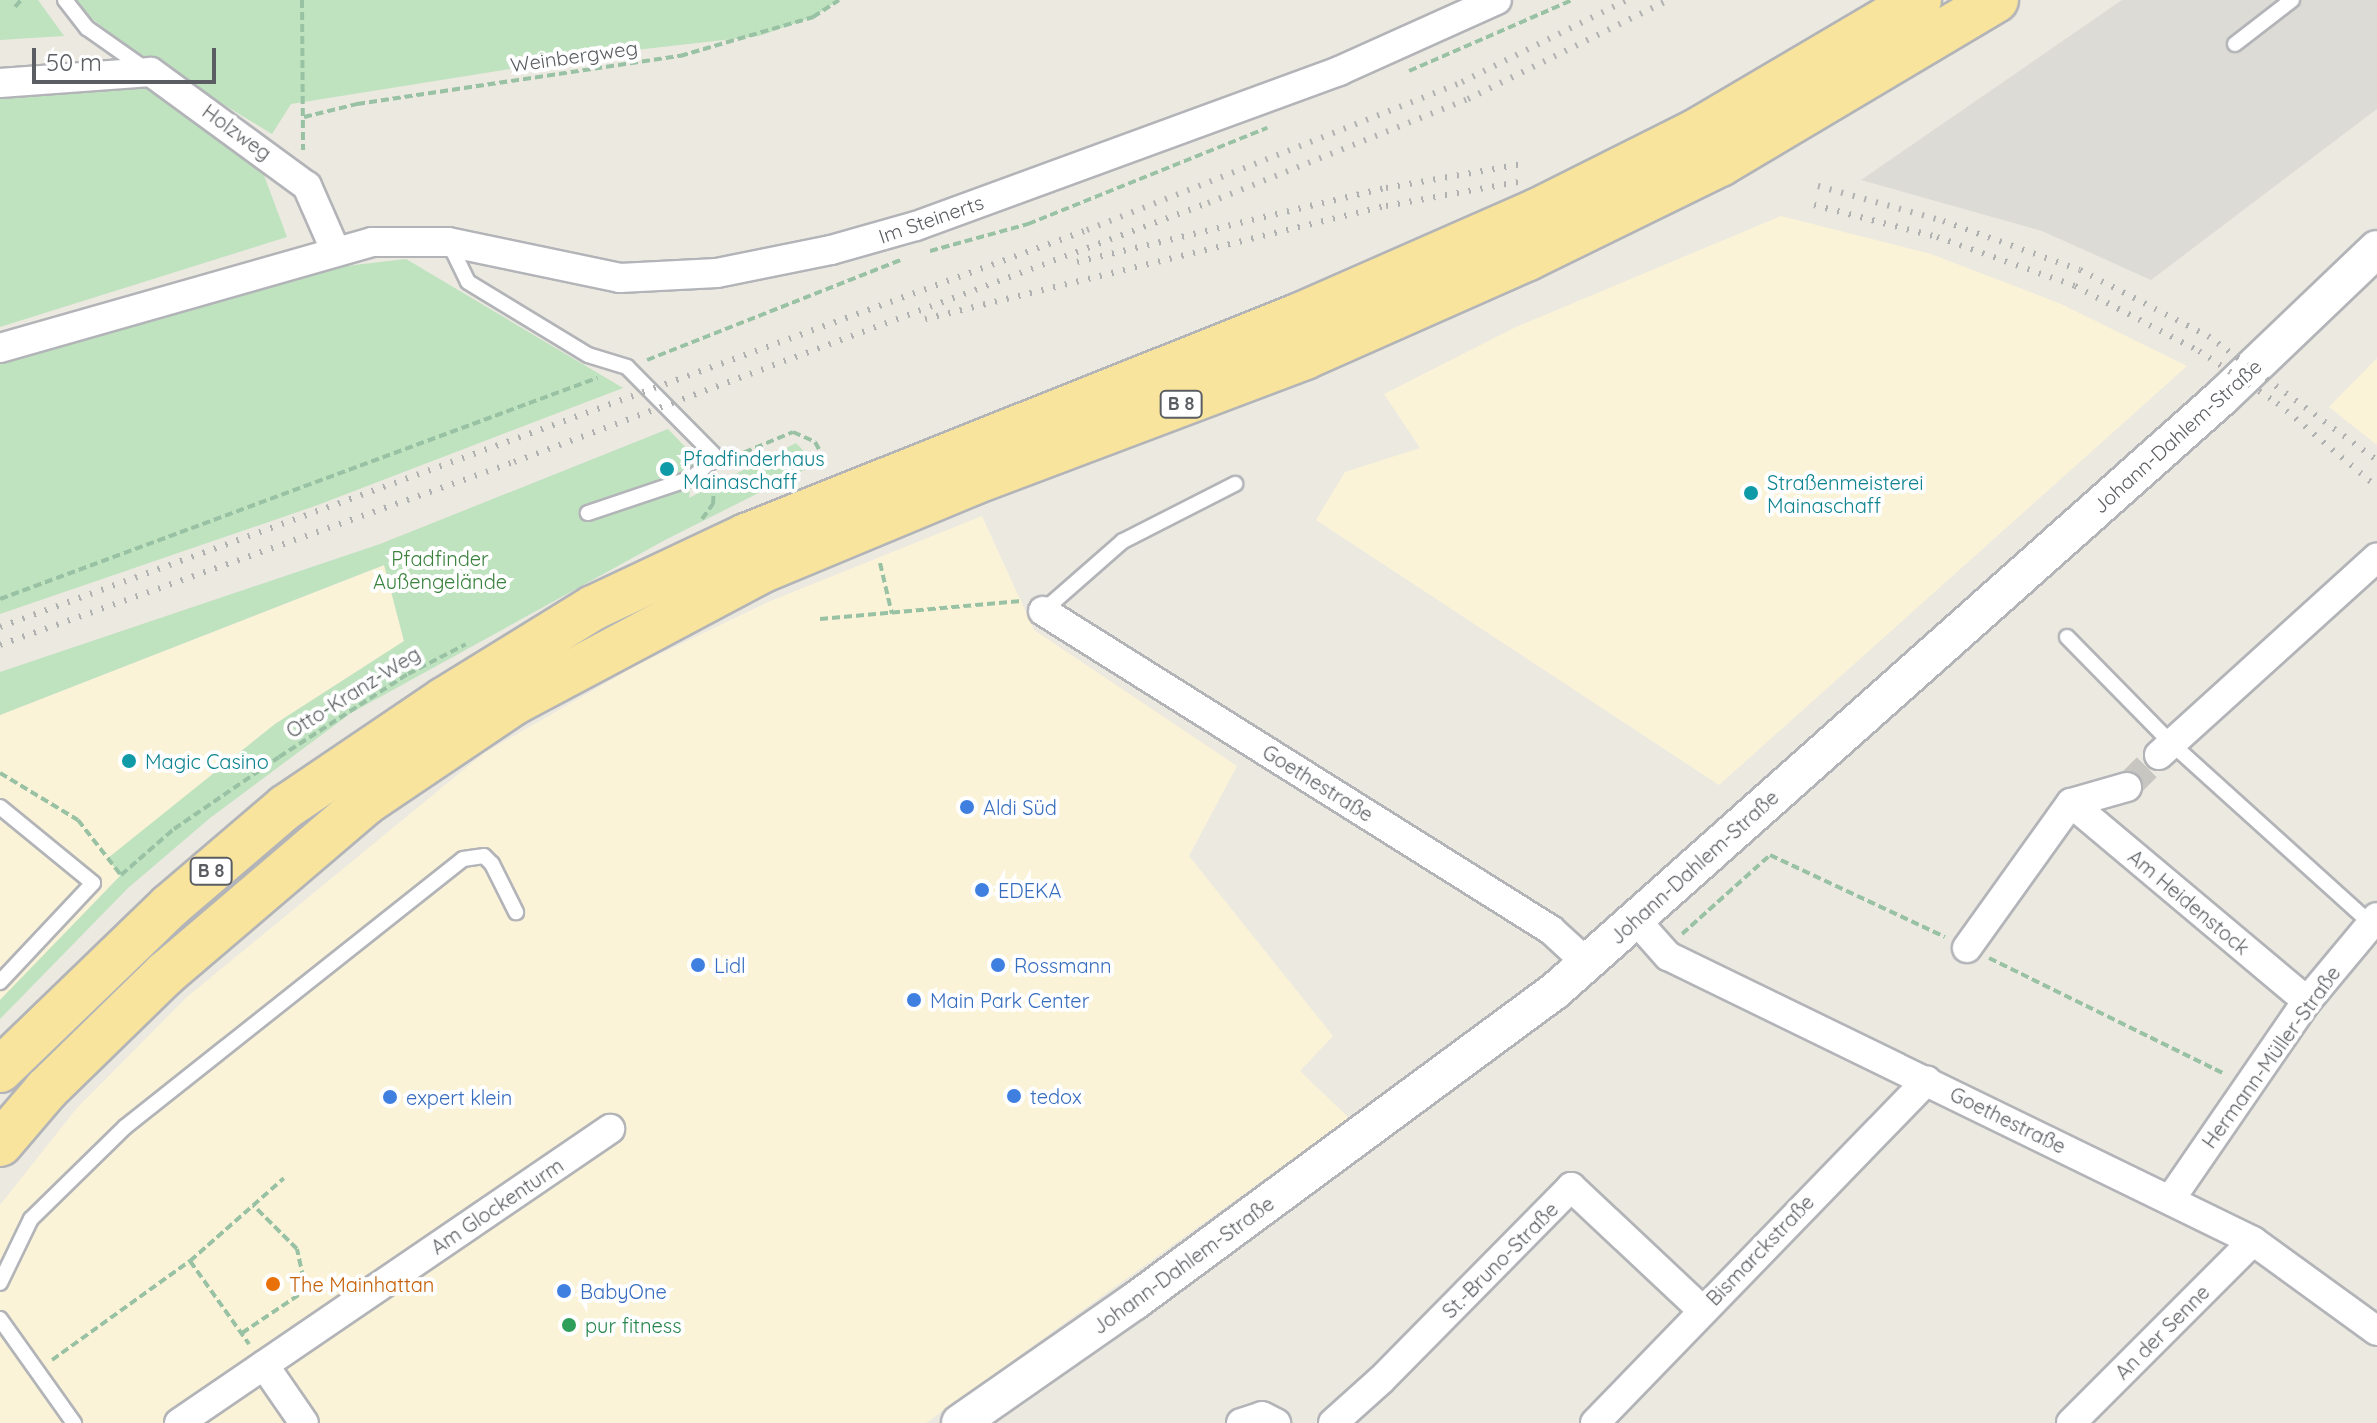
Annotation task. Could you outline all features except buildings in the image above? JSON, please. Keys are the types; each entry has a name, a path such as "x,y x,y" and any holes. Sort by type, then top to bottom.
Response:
{"highway":[{"name":"B 8","path":"0,1070 170,906 286,807 444,700 593,608 746,536 1298,316 1537,211 1695,132 1919,0"},
{"name":"B 8","path":"0,1144 46,1090 165,974 365,803 515,702 761,571 972,483 1305,357 1528,258 1720,164 1996,0"}],"street":[{"name":"Im Steinerts","path":"0,348 372,242 448,242 620,278 717,273 831,250 916,226 1339,71 1497,0"},
{"path":"0,83 151,72"},
{"name":"Holzweg","path":"151,72 293,174 316,200 336,252"},
{"name":"Johann-Dahlem-Straße","path":"960,1423 1460,1065 1587,963 2222,397 2377,249"},
{"path":"2166,749 2376,557"},
{"name":"Goethestraße","path":"1043,611 1551,930 1587,963"},
{"path":"1967,948 2071,803 2127,787"},
{"name":"Am Heidenstock","path":"2071,803 2307,1001"},
{"name":"Goethestraße","path":"1635,919 1668,956 2253,1241 2377,1331"},
{"name":"Hermann-Müller-Straße","path":"2170,1200 2307,1001 2374,920"},
{"name":"Bismarckstraße","path":"1595,1423 1927,1080"},
{"name":"Am Glockenturm","path":"179,1423 610,1129"},
{"name":"St.-Bruno-Straße","path":"1333,1423 1381,1380 1571,1187 1702,1310"},
{"name":"An der Senne","path":"2071,1423 2253,1241"},
{"path":"264,1365 304,1423"}],"lane":[{"path":"65,0 87,28 151,72"},
{"path":"2235,44 2292,0"},
{"path":"448,242 468,282 588,355 627,367 716,457 692,478 588,513"},
{"path":"1043,611 1123,541 1235,484"},
{"path":"2067,637 2166,749 2374,920"},
{"path":"0,807 93,883 0,982"},
{"path":"0,1283 31,1219 125,1127 463,859 484,856 492,864 516,912"},
{"path":"0,1319 74,1423"}],"path":[{"path":"15,7 21,0"},
{"path":"293,174 301,163 304,117 302,0"},
{"name":"Weinbergweg","path":"304,117 357,104 680,56 800,21 839,0"},
{"path":"0,599 627,367"},
{"path":"699,523 713,504 716,457 739,457 793,432 815,442 824,458"},
{"path":"880,563 892,614"},
{"path":"820,619 1026,600 1043,611"},
{"name":"Otto-Kranz-Weg","path":"0,773 78,820 121,875 174,829 279,757 408,674 478,638"},
{"path":"37,1371 190,1261 284,1178"},
{"path":"241,1333 306,1290 297,1249 253,1205"},
{"path":"190,1261 264,1365"}],"shaded area":[{"path":"2122,0 2377,0 2377,109 2151,280 2042,231 1861,180"},
{"path":"1781,216 1931,254 2061,304 2187,366 1719,785 1316,520 1345,472 1420,448 1384,394 1516,327"},
{"path":"2377,358 2377,445 2329,407"},
{"path":"982,516 1034,630 1237,766 1189,856 1333,1036 1300,1071 1349,1118 926,1423 0,1423 0,1205 77,1108 187,997 484,753 637,665 768,602"},
{"path":"385,565 404,641 275,724 108,859 121,875 0,1000 0,715"}],"green space":[{"path":"0,0 38,0 64,36 0,40"},
{"path":"69,0 839,0 813,17 759,36 609,53 291,104 272,134 121,42"},
{"path":"147,86 255,151 287,237 0,327 0,99"},
{"path":"406,259 623,388 315,506 0,614 0,355 265,284 337,267"},
{"name":"Pfadfinder Außengelände","path":"668,429 694,456 689,498 796,443 816,464 665,540 351,713 210,818 128,888 0,1019 0,1000 120,876 108,858 275,724 404,641 384,565 0,715 0,672 380,544"}],"tunnel":[{"path":"2127,787 2159,755"}],"railway":[{"path":"0,627 1087,230 1462,82 1627,0"},
{"path":"0,645 514,462 1208,203 1468,99 1668,0"},
{"path":"1077,262 1386,188 1522,164"},
{"path":"925,319 1386,206 1523,181"},
{"path":"1818,186 1943,221 2080,270 2208,336 2377,460"},
{"path":"1814,205 1937,237 2075,286 2199,351 2277,403 2377,487"}],"place":[{"name":"Pfadfinderhaus Mainaschaff","path":"667,469"},
{"name":"Straßenmeisterei Mainaschaff","path":"1751,493"},
{"name":"Magic Casino","path":"129,761"},
{"name":"Aldi Süd","path":"967,807"},
{"name":"EDEKA","path":"982,890"},
{"name":"Lidl","path":"698,965"},
{"name":"Rossmann","path":"998,965"},
{"name":"Main Park Center","path":"914,1000"},
{"name":"tedox","path":"1014,1096"},
{"name":"expert klein","path":"390,1097"},
{"name":"The Mainhattan","path":"273,1284"},
{"name":"BabyOne","path":"564,1291"},
{"name":"pur fitness","path":"569,1325"}]}
